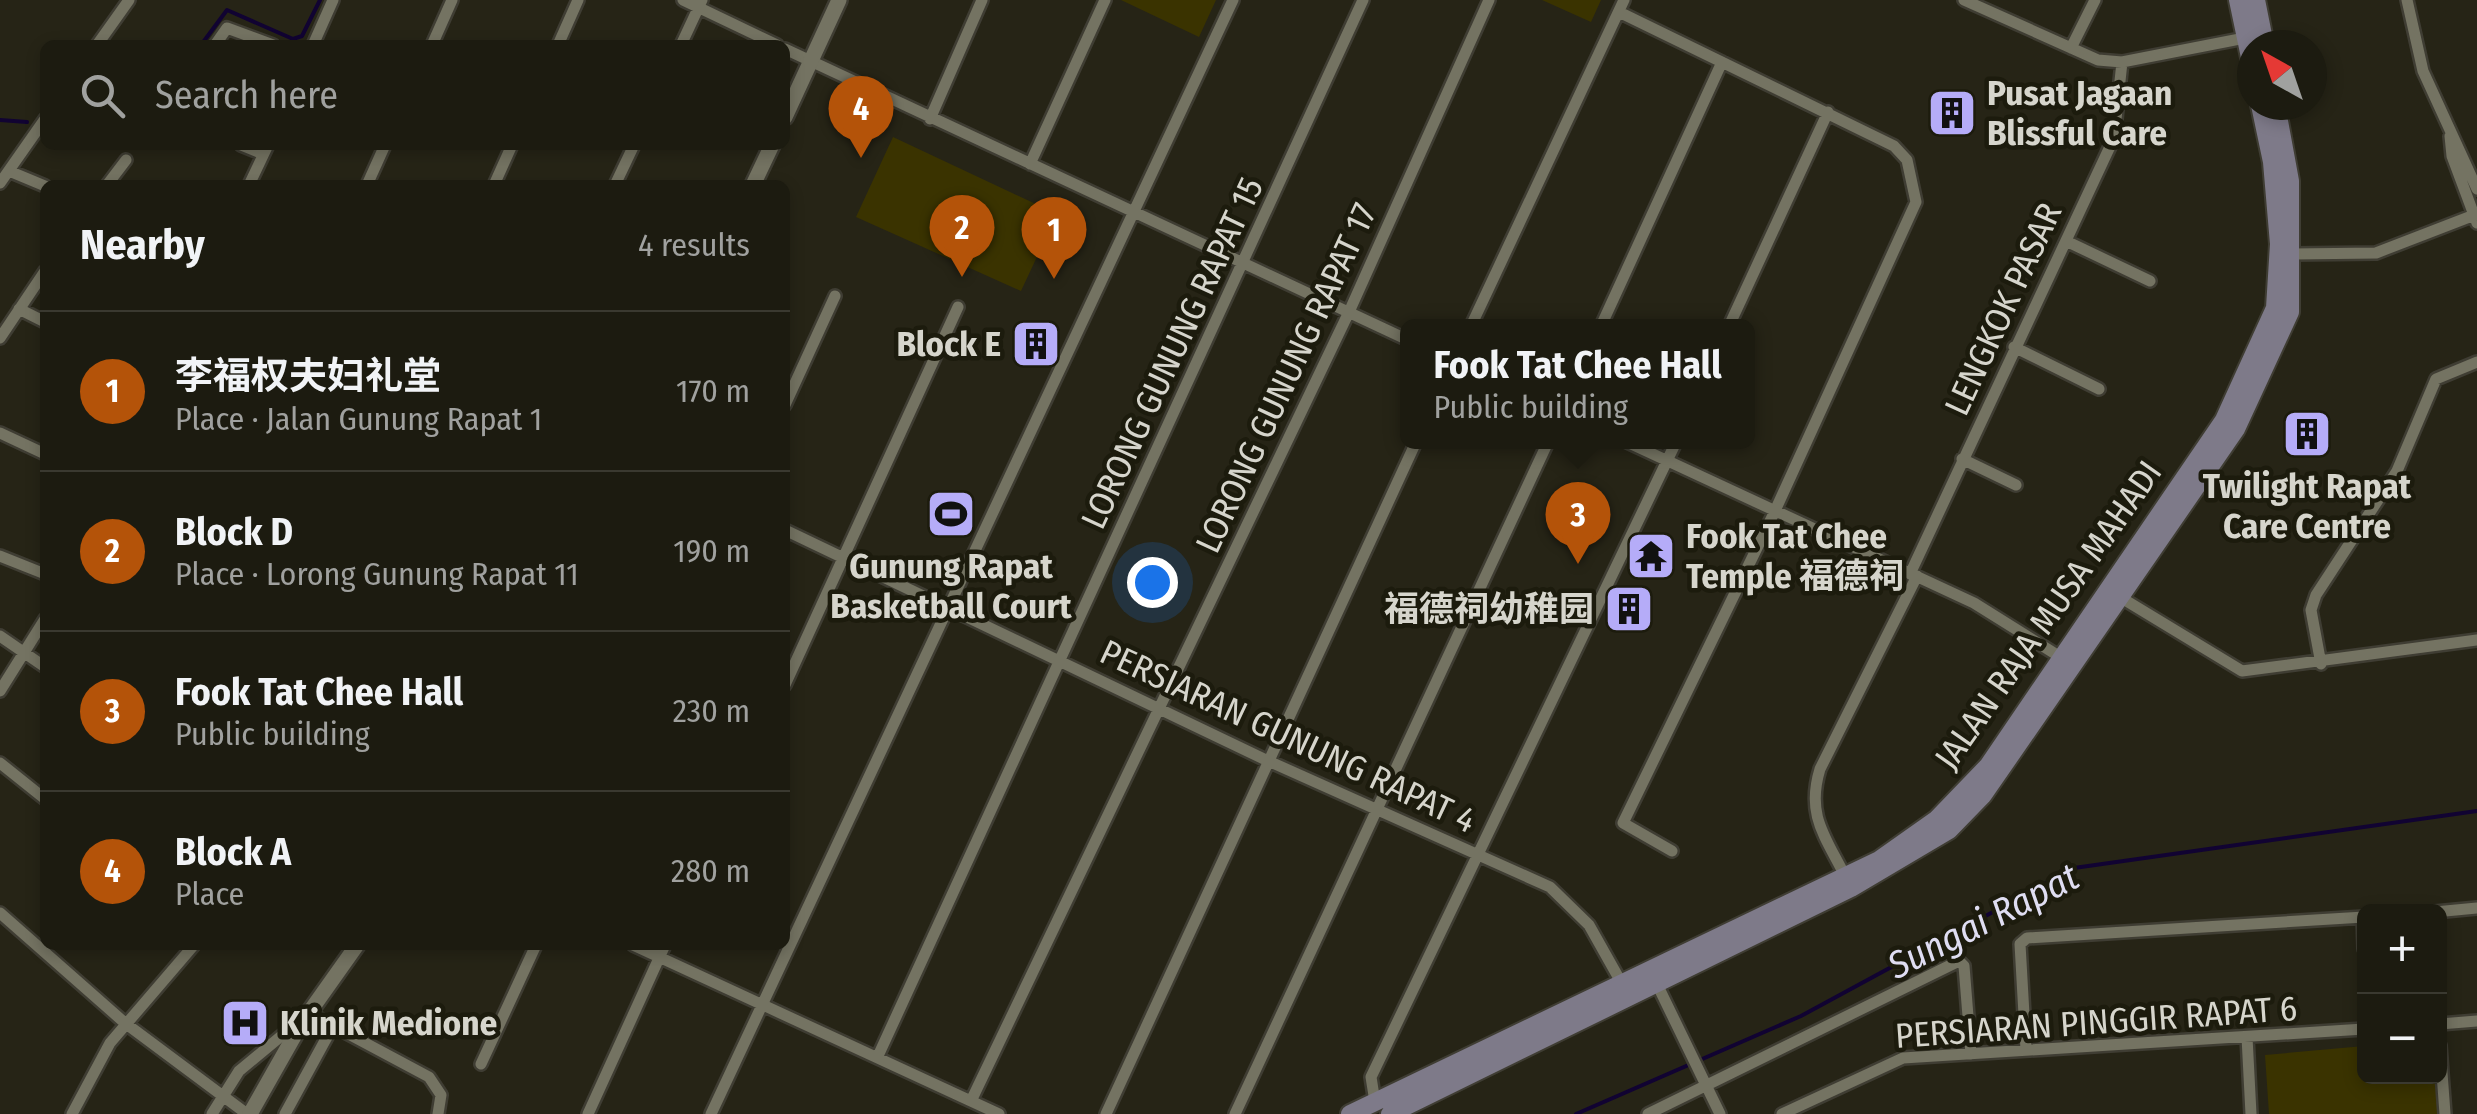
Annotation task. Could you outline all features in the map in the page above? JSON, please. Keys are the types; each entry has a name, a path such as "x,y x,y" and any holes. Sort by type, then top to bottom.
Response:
{"main road":[{"path":"2238,0 2253,30"},
{"path":"2256,0 2258,30"},
{"name":"JALAN RAJA MUSA MAHADI","path":"2116,594 2224,420 2275,308 2279,244 2272,162 2263,120"},
{"name":"JALAN RAJA MUSA MAHADI","path":"1350,1114 1383,1108 1656,982 1852,888 1949,830 2013,756 2116,594 2236,429 2290,312 2294,254 2290,181 2279,120"},
{"name":"JALAN RAJA MUSA MAHADI","path":"1383,1108 1622,982 1879,860 1938,820 1988,766 2070,662"},
{"path":"1622,982 1646,976 1656,982 1662,968 1684,953"}],"street":[{"path":"101,40 129,0"},
{"path":"315,40 333,0"},
{"path":"434,40 452,0"},
{"path":"560,40 578,0"},
{"path":"683,0 700,4 768,40"},
{"path":"790,106 839,0"},
{"path":"930,118 982,0"},
{"path":"1030,164 1105,0"},
{"path":"790,949 1232,0"},
{"name":"LORONG GUNUNG RAPAT 15","path":"878,1056 1246,264 1364,0"},
{"name":"LORONG GUNUNG RAPAT 17","path":"971,1101 1349,312 1488,0"},
{"path":"1964,0 2098,60 2122,62 2237,43"},
{"path":"2071,48 2095,0"},
{"path":"2294,254 2376,253 2476,217 2463,152 2450,136 2423,71 2407,0"},
{"path":"683,40 700,4"},
{"path":"1473,319 1621,6 1722,62 1894,146 1907,160 1916,202 1774,513 1622,823 1672,850"},
{"path":"218,40 227,28 262,40"},
{"path":"790,51 1400,336"},
{"path":"1604,319 1722,62"},
{"name":"LENGKOK PASAR","path":"1844,876 1812,808 1820,769 1914,575 1962,459 2114,138 2122,62"},
{"path":"1732,319 1828,112"},
{"path":"0,183 40,126"},
{"path":"252,180 265,150"},
{"path":"369,180 384,150"},
{"path":"496,180 510,150"},
{"path":"618,180 632,150"},
{"path":"755,180 770,150"},
{"path":"112,180 126,160"},
{"path":"8,170 40,184"},
{"path":"2066,240 2150,281"},
{"path":"0,338 40,278"},
{"path":"790,394 834,296"},
{"path":"790,674 958,307"},
{"path":"19,309 40,320"},
{"path":"2014,348 2099,389"},
{"path":"2320,664 2311,610 2316,595 2396,471 2436,380 2477,362"},
{"path":"0,433 40,452"},
{"path":"1106,1114 1413,449"},
{"path":"1235,1114 1545,449"},
{"path":"1642,449 1974,603 2070,662"},
{"path":"1383,1108 1371,1077 1673,449"},
{"path":"1962,459 2016,485"},
{"name":"PERSIARAN GUNUNG RAPAT 4","path":"790,532 1060,658 1266,760 1550,888 1569,901 1589,925 1622,982"},
{"path":"0,556 40,572"},
{"path":"2116,594 2242,671 2320,664 2477,640"},
{"path":"0,691 40,628"},
{"path":"0,636 40,664"},
{"path":"0,762 40,795"},
{"path":"2447,911 2477,908"},
{"path":"0,914 40,949"},
{"path":"2026,1050 2020,944 2026,938 2357,917"},
{"path":"41,950 125,1023 221,1098 248,1114 309,1012 354,950"},
{"path":"72,1114 125,1023 190,950"},
{"path":"481,1064 534,950"},
{"path":"643,950 998,1114"},
{"path":"588,1114 663,950"},
{"path":"711,1114 789,950"},
{"path":"1648,1114 1959,961 1964,966 1971,1054"},
{"path":"1656,982 1720,1114"},
{"path":"309,1012 429,1077 440,1095 438,1114"},
{"path":"212,1114 239,1070 309,1012"},
{"path":"2447,1023 2477,1021"},
{"path":"284,1114 334,1026"},
{"name":"PERSIARAN PINGGIR RAPAT 6","path":"1782,1114 1903,1058 2357,1029"},
{"path":"2248,1037 2251,1114"},
{"path":"2443,1084 2445,1114"},
{"path":"1680,1098 1688,1114"}],"shaded area":[{"path":"1121,0 1216,0 1199,37"},
{"path":"1542,0 1601,0 1591,22"},
{"path":"893,137 1057,214 1021,291 856,217"},
{"path":"2357,1047 2357,1084 2437,1084 2439,1114 2269,1114 2265,1055"}],"waterway":[{"path":"205,40 227,10 293,39 302,36 320,0"},
{"path":"0,120 27,122"},
{"name":"Sungai Rapat","path":"1576,1114 1801,1016 2074,868 2477,811"}],"place":[{"name":"Pusat Jagaan Blissful Care","path":"1952,113"},
{"name":"Block A","path":"861,158"},
{"name":"Block D","path":"962,277"},
{"name":"李福权夫妇礼堂","path":"1054,279"},
{"name":"Block E","path":"1036,344"},
{"name":"Twilight Rapat Care Centre","path":"2307,434"},
{"name":"Gunung Rapat Basketball Court","path":"951,514"},
{"name":"Fook Tat Chee Temple 福德祠","path":"1651,556"},
{"name":"Fook Tat Chee Hall","path":"1578,564"},
{"name":"福德祠幼稚园","path":"1629,609"},
{"name":"Klinik Medione","path":"245,1023"}]}
